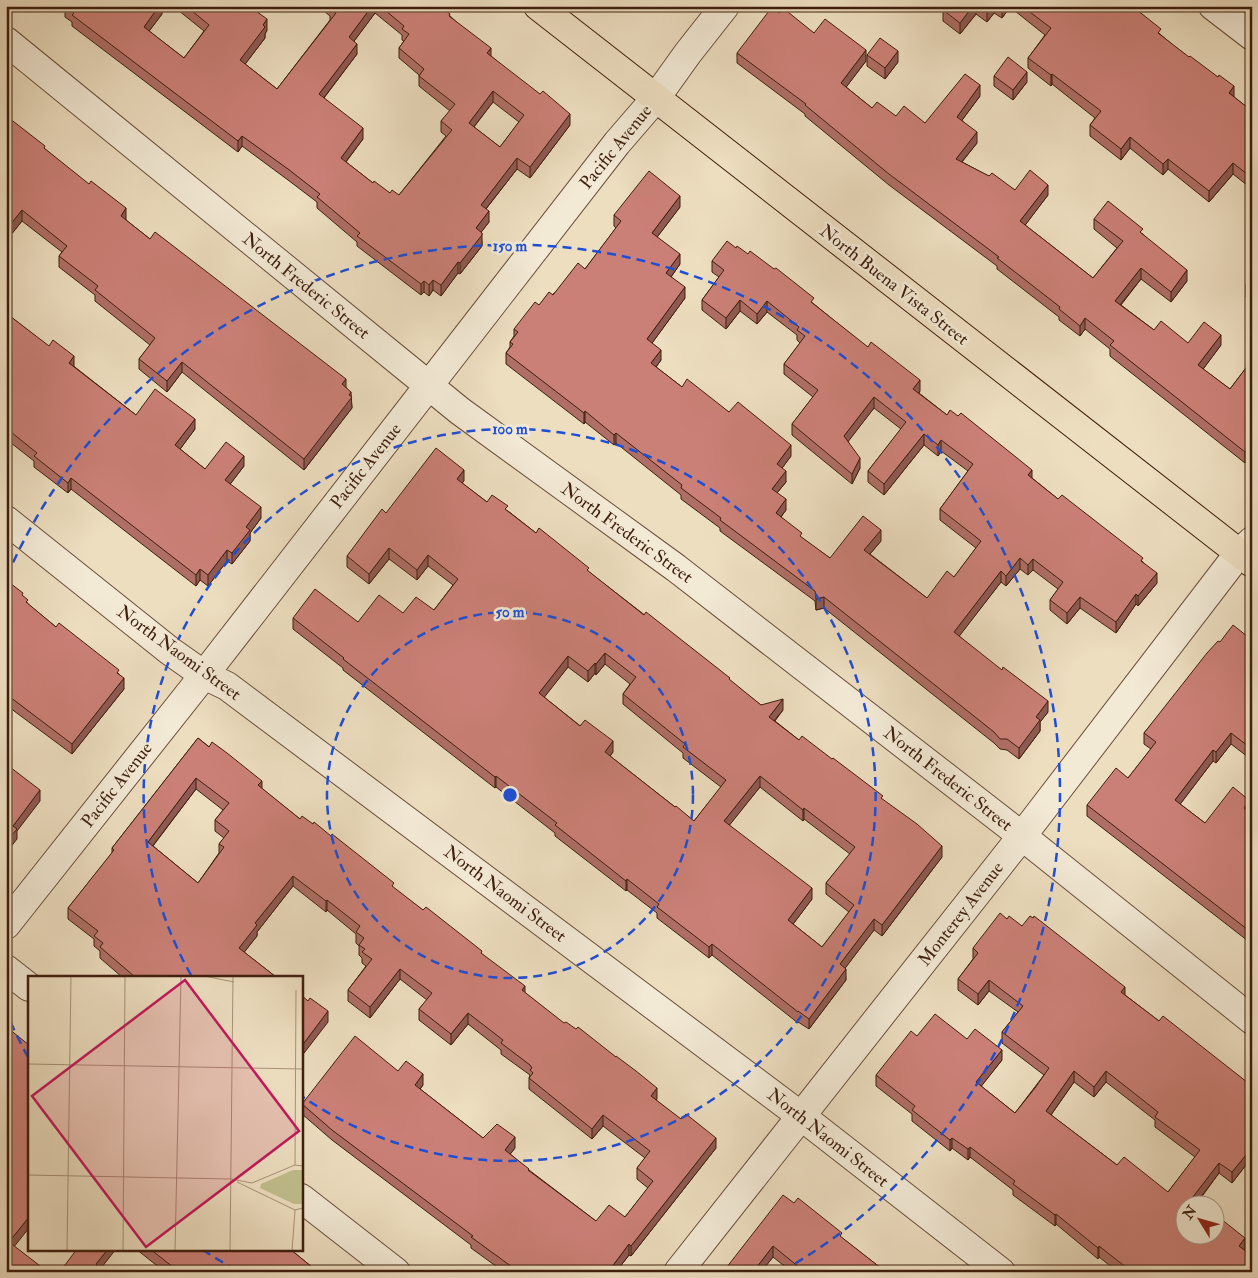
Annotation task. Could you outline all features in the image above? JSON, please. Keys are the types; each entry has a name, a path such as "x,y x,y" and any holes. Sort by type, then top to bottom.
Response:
{"main road":[{"name":"North Buena Vista Street","path":"538,6 655,99 1248,550"}],"street":[{"name":"Pacific Avenue","path":"6,925 204,675 611,150 655,99 688,53 726,6"},
{"path":"1212,6 1252,36"},
{"name":"North Frederic Street","path":"6,41 428,386 676,568 1022,836 1252,1020"},
{"name":"North Naomi Street","path":"6,520 170,651 204,675 227,686 801,1116 1001,1272"},
{"name":"Monterey Avenue","path":"678,1272 1248,550"},
{"path":"6,969 28,986"},
{"path":"302,1199 396,1272"}],"building":[{"path":"66,6 159,6 144,27 184,58 209,25 186,6 249,6 267,19 263,25 265,27 240,60 277,89 336,13 330,9 331,6 372,6 349,37 357,44 319,94 363,128 341,158 373,183 374,181 390,193 392,190 399,195 452,130 441,121 455,104 419,76 424,69 399,48 409,34 402,29 404,26 380,6 440,6 450,14 449,16 491,48 487,53 540,94 543,91 570,114 530,167 517,158 481,205 489,211 476,228 482,235 441,285 433,280 429,285 424,281 421,284 357,236 360,233 317,197 320,194 288,169 242,136 238,141 72,15 74,13","holes":["493,91 524,115 500,147 469,123"]},
{"path":"946,6 973,6 960,23 943,10"},
{"path":"980,6 991,6 987,12"},
{"path":"1022,6 1132,6 1161,29 1158,33 1189,57 1234,86 1229,93 1252,111 1252,178 1233,163 1209,191 1168,159 1163,164 1130,137 1121,149 1090,125 1101,111 1028,58 1051,28"},
{"path":"772,7 779,13 783,8 814,33 825,19 866,50 841,83 872,108 877,102 896,116 904,106 925,123 965,74 980,85 957,117 977,132 956,159 989,176 992,173 1015,190 1030,170 1048,185 1020,221 1093,278 1123,241 1094,219 1108,201 1143,229 1140,232 1187,270 1171,292 1141,268 1115,301 1154,330 1161,321 1188,343 1204,322 1221,335 1198,365 1230,389 1252,360 1252,451 1248,448 1245,452 1110,345 1114,341 1085,318 1080,326 1059,309 1060,307 997,258 999,257 889,174 806,104 737,53"},
{"path":"880,38 898,51 885,68 867,55"},
{"path":"1008,57 1027,72 1013,90 994,76"},
{"path":"9,118 89,184 91,181 126,208 121,216 150,239 155,232 346,379 342,384 351,392 349,395 352,397 304,459 182,362 167,381 139,359 155,338 95,290 98,286 59,256 67,246 22,210 6,230 6,190 9,187 6,185 6,120"},
{"path":"649,171 680,196 652,233 680,254 666,273 685,287 647,339 661,350 651,363 682,387 687,379 729,412 738,402 791,445 777,464 786,471 772,489 786,499 776,513 802,533 800,536 830,558 863,516 881,530 864,550 927,598 947,571 954,577 981,541 940,509 973,464 941,440 938,445 924,434 884,484 868,471 906,422 874,397 844,436 860,458 852,474 792,424 818,390 784,364 805,336 797,330 799,327 767,301 757,314 740,300 726,318 702,300 724,270 712,261 727,241 748,254 750,251 774,269 776,268 814,298 811,302 868,347 871,342 920,380 913,389 947,415 950,410 958,416 961,413 1032,470 1028,475 1058,499 1062,495 1143,558 1141,561 1157,573 1138,596 1136,594 1116,622 1080,597 1067,613 1050,600 1063,582 1033,559 1028,565 1020,558 1006,576 1001,571 954,632 1002,670 1003,667 1048,701 1036,717 1040,720 1019,748 1007,739 1000,739 994,732 824,597 816,599 815,591 720,520 721,518 681,488 682,485 616,433 614,435 585,411 584,413 506,353 513,344 510,342 518,332 514,329 535,302 539,305 549,292 553,295 578,263 585,269 621,221 614,215"},
{"path":"1250,265 1252,266 1252,288 1246,286"},
{"path":"6,313 49,346 53,340 74,356 69,363 136,415 155,389 195,419 175,445 205,469 226,442 244,456 225,480 261,507 246,527 250,530 232,553 227,550 208,575 200,569 196,575 71,478 68,483 34,456 37,453 6,428"},
{"path":"436,448 464,470 457,479 487,502 492,495 508,506 505,509 536,533 539,528 589,568 587,570 644,615 646,612 730,678 761,705 783,699 769,717 799,740 802,736 833,758 883,796 881,798 917,824 942,846 882,925 874,919 840,964 846,969 809,1019 712,944 709,947 657,907 659,904 627,879 626,881 555,825 557,823 343,659 293,618 315,589 358,622 379,595 403,613 416,597 434,610 458,579 428,555 417,570 389,548 369,574 347,556 382,509 386,513","holes":["605,653 636,677 623,694 685,744 683,747 726,780 694,821 605,752 613,741 585,720 580,726 539,693 568,656 588,671","760,776 855,847 826,883 854,905 822,947 788,920 812,888 724,821"]},
{"path":"6,580 23,593 22,595 28,600 26,602 56,627 59,623 119,670 117,673 124,678 72,744 6,694"},
{"path":"1233,625 1252,640 1252,749 1231,733 1216,752 1213,750 1175,800 1205,823 1233,787 1250,801 1244,808 1252,815 1252,933 1087,805 1116,768 1128,778 1156,742 1144,733 1207,653 1218,641 1220,642"},
{"path":"198,738 209,747 212,742 262,781 258,785 300,819 302,816 313,824 314,822 331,836 332,834 394,883 392,886 423,910 426,907 482,951 481,953 525,986 522,990 564,1023 566,1022 576,1029 578,1027 636,1071 657,1088 651,1096 681,1119 686,1114 716,1138 631,1246 629,1244 608,1272 519,1272 332,1130 302,1104 355,1036 398,1071 406,1061 423,1074 415,1085 483,1138 497,1124 515,1137 505,1150 528,1170 596,1221 609,1205 625,1217 653,1181 637,1168 650,1151 603,1115 592,1129 529,1078 533,1073 530,1070 532,1068 530,1065 501,1043 503,1040 468,1013 451,1034 419,1009 432,993 400,969 370,1007 348,990 372,959 362,952 365,949 359,945 364,938 356,932 360,926 293,876 255,923 257,925 239,948 275,976 134,976 100,947 103,943 94,936 98,931 68,908 114,850 112,848","holes":["196,778 229,803 215,820 229,831 219,844 224,847 198,883 148,842"]},
{"path":"6,764 40,790 13,826 17,829 6,842"},
{"path":"1000,913 1007,919 1009,916 1022,926 1030,916 1033,918 1034,916 1125,987 1121,992 1159,1021 1163,1016 1252,1086 1252,1160 1246,1155 1232,1172 1219,1163 1194,1196 1176,1196 1176,1246 1226,1246 1226,1223 1245,1238 1239,1246 1252,1256 1252,1272 1132,1272 1013,1184 1015,1181 970,1147 968,1149 952,1138 950,1140 912,1110 915,1106 876,1075 911,1031 917,1036 935,1014 967,1039 975,1029 1002,1050 976,1082 1015,1113 1049,1068 1002,1032 1023,1006 989,980 978,994 958,979 978,953 973,948","holes":["1074,1071 1094,1087 1106,1071 1158,1112 1155,1117 1200,1150 1168,1192 1124,1157 1117,1165 1046,1111"]},
{"path":"302,996 308,1001 310,998 328,1011 302,1046"},
{"path":"9,1029 28,1044 28,1218 9,1242 48,1272 6,1272 7,1031"},
{"path":"783,1195 794,1203 798,1198 842,1233 840,1236 886,1272 805,1272 773,1246 753,1272 723,1272"},
{"path":"76,1250 107,1250 92,1272 66,1272 62,1269"},
{"path":"151,1250 291,1250 318,1272 174,1272 171,1270 173,1267"}]}
